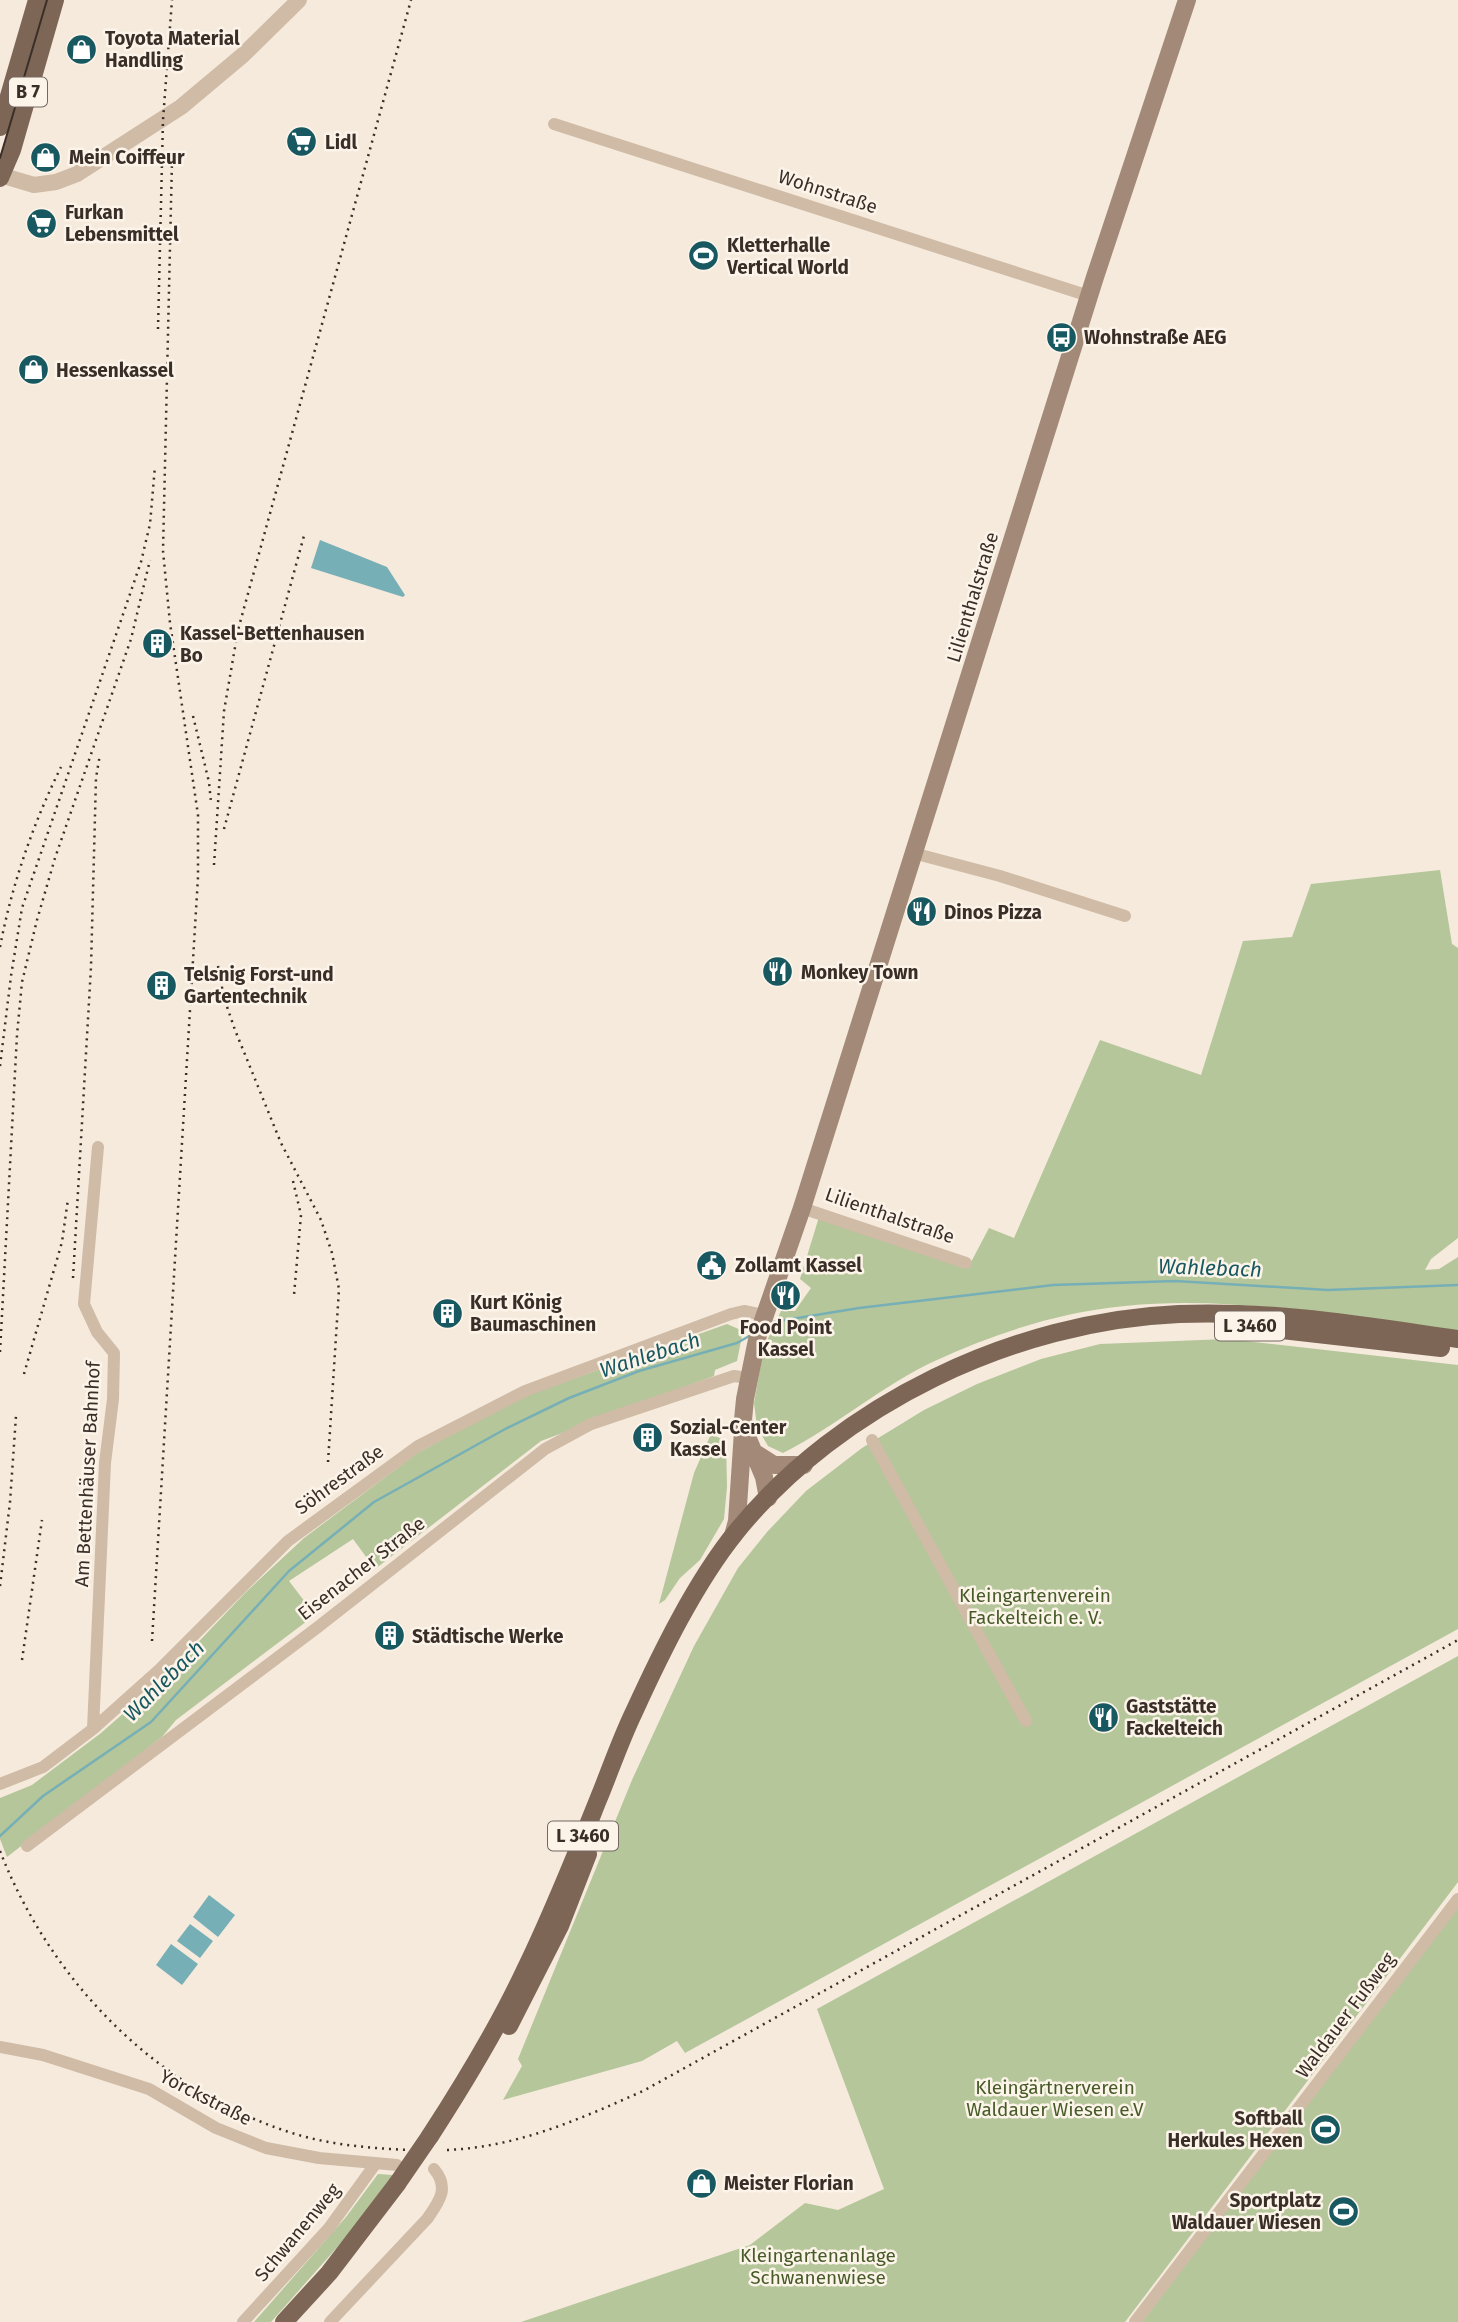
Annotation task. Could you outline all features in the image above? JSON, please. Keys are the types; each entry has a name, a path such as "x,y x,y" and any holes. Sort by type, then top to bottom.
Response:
{"main road":[{"name":"B 7","path":"0,127 37,0"},
{"name":"B 7","path":"0,176 12,150 55,0"},
{"name":"Lilienthalstraße","path":"767,1506 764,1477 744,1420 748,1378 762,1324 802,1208 1089,296 1187,0"},
{"name":"L 3460","path":"298,2322 372,2235 436,2136 474,2087 534,1980 560,1926 643,1718 679,1641 725,1564 767,1506 804,1465 888,1403 959,1365 1029,1341 1096,1324 1178,1314 1270,1317 1311,1319 1458,1339"},
{"name":"L 3460","path":"436,2136 526,1968 632,1714 667,1643 733,1535 830,1455 873,1423 934,1387 996,1360 1080,1337 1186,1324 1226,1325 1458,1350"},
{"path":"733,1535 737,1521 744,1420"},
{"path":"754,1453 774,1465 804,1465"},
{"path":"740,1470 767,1506"},
{"name":"L 3460","path":"284,2322 403,2184"}],"street":[{"path":"0,176 34,186 77,174 181,107 243,55 299,0"},
{"name":"Wohnstraße","path":"554,124 1089,296"},
{"path":"913,853 1000,876 1125,916"},
{"name":"Am Bettenhäuser Bahnhof","path":"93,1729 105,1463 113,1399 114,1353 97,1332 84,1304 98,1147"},
{"name":"Lilienthalstraße","path":"802,1208 966,1263"},
{"name":"Söhrestraße","path":"0,1784 43,1767 93,1729 159,1670 288,1541 418,1446 525,1391 731,1314 744,1311 762,1324"},
{"name":"Eisenacher Straße","path":"27,1846 318,1627 545,1449 591,1424 734,1376 748,1378"},
{"path":"872,1440 1026,1721"},
{"name":"Waldauer Fußweg","path":"1135,2322 1458,1899"},
{"name":"Yorckstraße","path":"0,2047 43,2055 149,2089 216,2128 266,2148 319,2158 397,2165"},
{"name":"Schwanenweg","path":"243,2322 329,2228 376,2164"},
{"path":"330,2322 427,2219 439,2201 443,2187 440,2176 434,2169"}],"green space":[{"path":"1440,870 1452,944 1458,948 1458,1238 1431,1259 1425,1270 1439,1269 1458,1257 1458,1333 1334,1315 1209,1303 1167,1303 1101,1309 1029,1325 959,1350 897,1381 822,1431 783,1453 768,1446 757,1427 754,1403 764,1347 781,1311 795,1311 811,1288 800,1279 819,1217 970,1264 989,1228 1014,1238 1100,1040 1201,1075 1243,941 1292,937 1311,884"},
{"path":"727,1324 743,1331 737,1361 715,1370 714,1376 541,1441 375,1569 353,1539 289,1581 315,1615 176,1720 162,1737 7,1857 0,1839 0,1798 32,1785 101,1733 166,1676 245,1593 304,1538 419,1452 525,1396"},
{"name":"Kleingartenverein Fackelteich e. V.","path":"1227,1339 1458,1365 1458,1629 685,2053 677,2041 642,2061 503,2100 522,2066 518,2059 632,1780 694,1646 738,1568 806,1491 862,1448 924,1410 977,1384 1041,1359 1100,1344"},
{"path":"711,1434 726,1441 727,1487 724,1519 700,1560 680,1578 665,1600 659,1604 694,1473"},
{"name":"Kleingärtnerverein Waldauer Wiesen e.V","path":"1458,1656 1458,1882 1125,2322 521,2322 750,2245 805,2203 838,2210 884,2189 817,2009"},
{"name":"Sportplatz Waldauer Wiesen","path":"1458,1904 1458,2322 1142,2322"},
{"path":"378,2174 393,2175 348,2235 271,2322 254,2322 346,2217"}],"water":[{"path":"320,540 387,567 405,595 403,597 311,568"},
{"path":"209,1895 235,1915 218,1937 193,1917"},
{"path":"190,1924 213,1941 200,1958 177,1941"},
{"path":"171,1944 198,1964 182,1985 156,1965"}],"waterway":[{"name":"Wahlebach","path":"769,1325 773,1322 859,1308 1053,1285 1175,1281 1328,1290 1458,1285"},
{"name":"Wahlebach","path":"0,1836 43,1796 151,1722 289,1571 374,1502 507,1428 569,1398 639,1371 737,1343 751,1335"}],"tram line":[{"path":"0,158 47,0"}],"railway":[{"path":"158,329 163,120 172,0"},
{"path":"214,865 224,711 238,630 411,0"},
{"path":"152,1641 198,877 198,815 170,623 163,551 172,160"},
{"path":"0,1066 22,908 141,562 150,524 155,466"},
{"path":"224,829 305,532"},
{"path":"0,1352 22,982 55,858 131,639 150,560"},
{"path":"193,716 209,782 211,802"},
{"path":"73,1278 91,967 96,778 100,754"},
{"path":"0,947 24,855 61,767"},
{"path":"218,966 224,998 235,1030 281,1143 321,1220 332,1253 339,1289 328,1462"},
{"path":"293,1181 301,1215 294,1295"},
{"path":"24,1374 62,1242 68,1199"},
{"path":"0,1586 16,1416"},
{"path":"22,1660 42,1520"},
{"path":"447,2150 499,2143 548,2130 643,2091 1458,1640"},
{"path":"0,1851 22,1899 48,1944 79,1986 114,2025 154,2059 197,2089 243,2114 292,2133 335,2143 408,2150"}],"place":[{"name":"Toyota Material Handling","path":"82,49"},
{"name":"Lidl","path":"302,142"},
{"name":"Mein Coiffeur","path":"46,157"},
{"name":"Furkan Lebensmittel","path":"42,223"},
{"name":"Kletterhalle Vertical World","path":"704,256"},
{"name":"Wohnstraße AEG","path":"1061,337"},
{"name":"Hessenkassel","path":"33,370"},
{"name":"Kassel-Bettenhausen Bo","path":"157,644"},
{"name":"Dinos Pizza","path":"921,912"},
{"name":"Monkey Town","path":"778,972"},
{"name":"Telsnig Forst-und Gartentechnik","path":"161,985"},
{"name":"Zollamt Kassel","path":"712,1265"},
{"name":"Food Point Kassel","path":"786,1296"},
{"name":"Kurt König Baumaschinen","path":"447,1313"},
{"name":"Sozial-Center Kassel","path":"647,1438"},
{"name":"Städtische Werke","path":"389,1636"},
{"name":"Gaststätte Fackelteich","path":"1103,1717"},
{"name":"Softball Herkules Hexen","path":"1326,2129"},
{"name":"Meister Florian","path":"701,2183"},
{"name":"Sportplatz Waldauer Wiesen","path":"1344,2211"}],"park label":[{"name":"Kleingartenanlage Schwanenwiese","path":"818,2266"}]}
